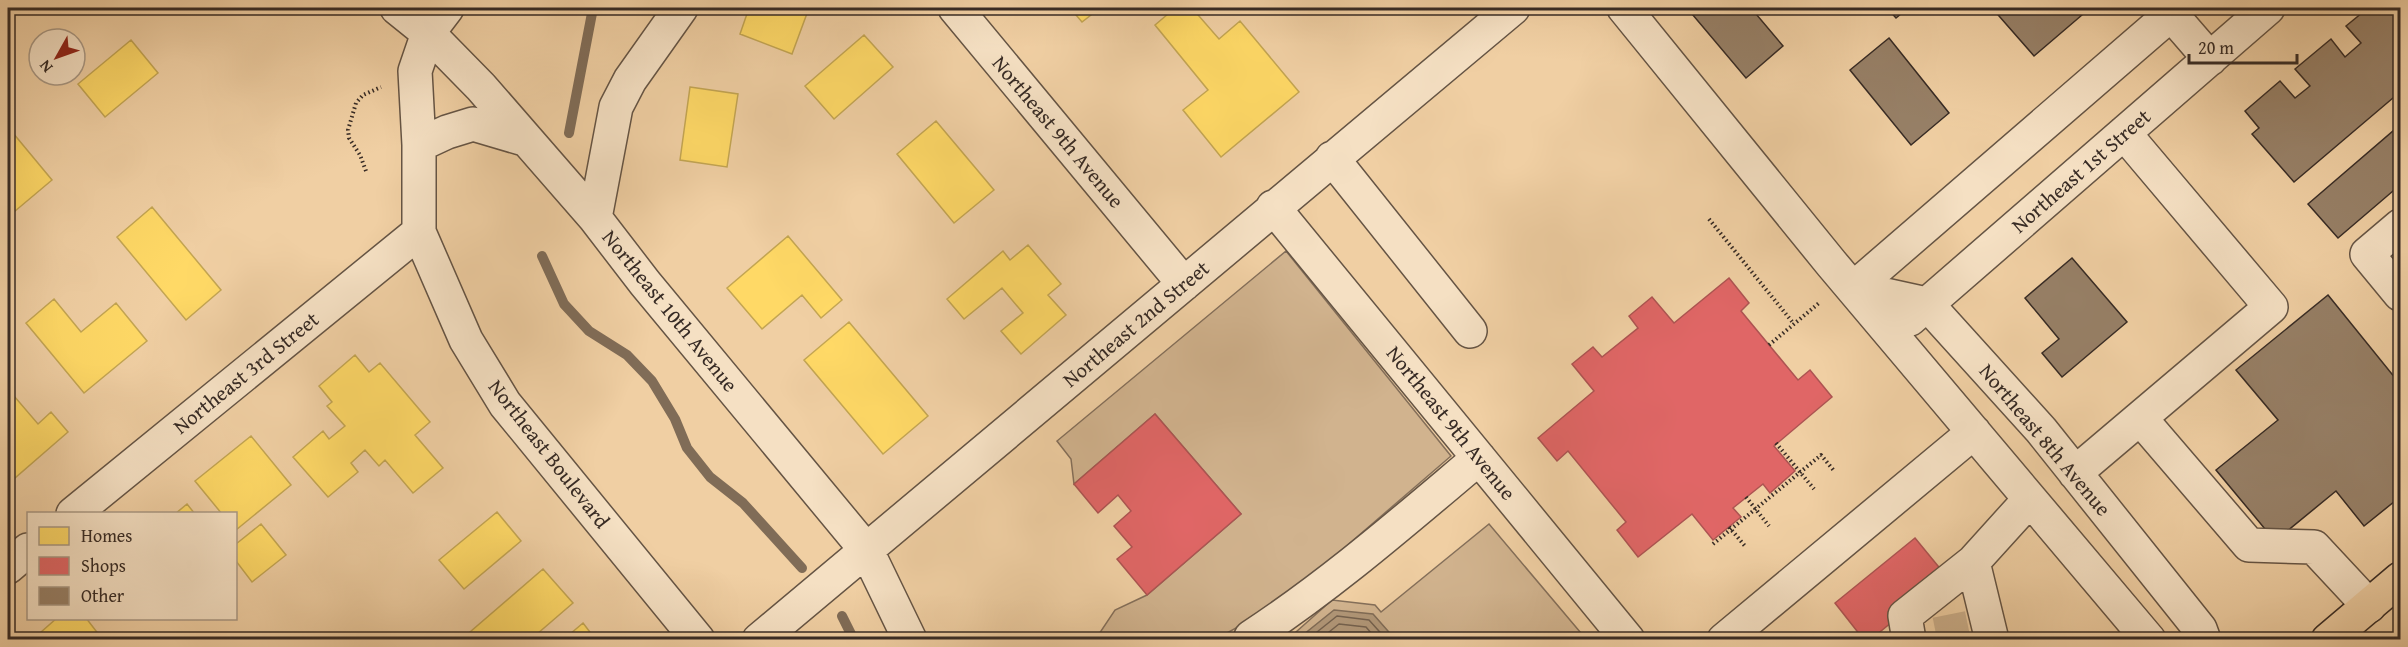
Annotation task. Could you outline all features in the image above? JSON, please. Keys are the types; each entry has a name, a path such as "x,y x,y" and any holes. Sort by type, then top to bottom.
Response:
{"main road":[{"path":"2328,639 2400,579"}],"street":[{"name":"Northeast 10th Avenue","path":"397,8 438,20 481,87 595,218 645,283 867,551 910,639"},
{"path":"595,218 616,107 630,80 681,8"},
{"name":"Northeast 9th Avenue","path":"955,8 1184,284"},
{"name":"Northeast 2nd Street","path":"759,639 867,551 1273,207 1513,8"},
{"path":"1624,8 1840,293 1892,334 2149,639"},
{"name":"Northeast 1st Street","path":"1892,334 2268,8"},
{"path":"1840,293 1886,263 2175,11 2210,59"},
{"name":"Northeast Boulevard","path":"438,20 416,75 419,232 466,340 505,404 698,639"},
{"path":"419,145 447,132 473,124 524,139"},
{"path":"2075,473 2271,307 2124,134"},
{"path":"1332,158 1470,331"},
{"name":"Northeast 9th Avenue","path":"1273,207 1628,639"},
{"path":"2400,226 2367,254 2400,294"},
{"name":"Northeast 3rd Street","path":"74,512 419,232"},
{"path":"1840,293 1927,304"},
{"name":"Northeast 8th Avenue","path":"1927,304 2041,430 2200,628 2204,639"},
{"path":"2140,418 2249,545 2314,547 2369,606"},
{"path":"1724,639 1974,432"},
{"path":"1250,639 1326,584 1479,458"},
{"path":"1920,638 1905,616 1973,562 2030,500"},
{"path":"8,567 27,551"},
{"path":"1973,562 1985,629"}],"path":[{"path":"366,171 360,155 349,138 348,130 356,103 363,95 416,75"},
{"path":"1709,219 1794,324"},
{"path":"1768,345 1794,324 1840,293"},
{"path":"1776,443 1814,489"},
{"path":"1713,544 1821,455 1835,472"},
{"path":"1746,497 1769,526"},
{"path":"1730,528 1745,546"}],"shaded area":[{"path":"1286,251 1451,456 1278,605 1216,639 1095,640 1115,610 1147,595 1241,514 1155,414 1074,484 1071,459 1057,441"},
{"path":"1489,524 1586,639 1287,640 1332,600 1375,605 1381,612"}],"water":[{"path":"1334,610 1373,614 1395,639 1298,639"}],"building: Homes":[{"path":"749,8 809,8 792,54 740,34"},
{"path":"1070,8 1100,8 1082,22"},
{"path":"1175,8 1192,8 1219,39 1240,21 1299,92 1221,157 1183,110 1208,90 1155,25"},
{"path":"864,35 893,67 834,119 805,86"},
{"path":"131,40 158,73 105,117 80,87 87,87 87,77"},
{"path":"690,87 738,94 727,167 680,160"},
{"path":"936,121 994,190 954,223 897,154"},
{"path":"8,127 52,180 8,217"},
{"path":"152,207 221,290 186,320 117,237"},
{"path":"788,236 842,300 821,318 802,295 762,329 727,288"},
{"path":"1028,245 1061,284 1048,295 1066,315 1021,354 1001,331 1023,313 1002,288 964,319 947,299 1003,251 1010,260"},
{"path":"54,299 81,332 116,303 147,341 84,393 26,323"},
{"path":"849,322 928,416 883,454 804,360"},
{"path":"355,355 369,372 380,363 430,422 415,435 443,468 413,493 385,460 379,466 365,450 351,463 358,472 328,497 293,457 323,431 329,439 345,426 327,406 332,402 319,386"},
{"path":"8,389 38,424 51,412 68,432 8,484"},
{"path":"251,436 291,485 237,529 237,512 220,512 195,481"},
{"path":"187,504 193,512 177,512"},
{"path":"497,512 521,541 464,589 439,560"},
{"path":"261,524 286,555 252,582 237,562 237,543"},
{"path":"543,569 573,603 530,640 465,640 463,638"},
{"path":"55,620 88,620 103,640 32,640"},
{"path":"583,623 596,640 563,640"}],"building: Shops":[{"path":"1729,278 1749,303 1741,311 1798,380 1810,370 1832,397 1774,446 1795,471 1770,493 1763,484 1733,508 1741,517 1713,540 1692,514 1638,557 1617,530 1626,522 1568,451 1557,461 1538,438 1594,391 1572,364 1593,347 1602,357 1638,328 1629,316 1652,297 1674,323"},
{"path":"1155,414 1241,514 1147,595 1117,559 1132,547 1114,526 1131,511 1118,495 1098,513 1074,484"},
{"path":"1915,538 1947,577 1870,640 1864,640 1835,603"}],"building: Other":[{"path":"1687,8 1751,8 1783,46 1746,78"},
{"path":"1887,8 1908,8 1896,18"},
{"path":"1992,8 2076,8 2082,15 2034,56"},
{"path":"2368,8 2390,8 2396,14 2400,9 2400,92 2294,182 2252,134 2259,128 2245,111 2280,81 2295,98 2310,86 2295,69 2331,39 2345,57 2361,43 2346,26"},
{"path":"1889,38 1949,113 1911,145 1850,70"},
{"path":"2400,125 2400,185 2338,238 2308,204"},
{"path":"2072,258 2127,322 2062,377 2042,353 2059,339 2025,298"},
{"path":"2328,295 2400,384 2400,497 2364,526 2336,491 2275,541 2216,470 2278,420 2236,370"}],"waterway":[{"path":"569,133 593,8"},
{"path":"542,256 564,304 589,331 627,355 652,381 675,419 687,448 710,477 743,503 802,568"},
{"path":"842,616 854,640"}],"tunnel":[{"path":"1936,634 1975,626"}]}
